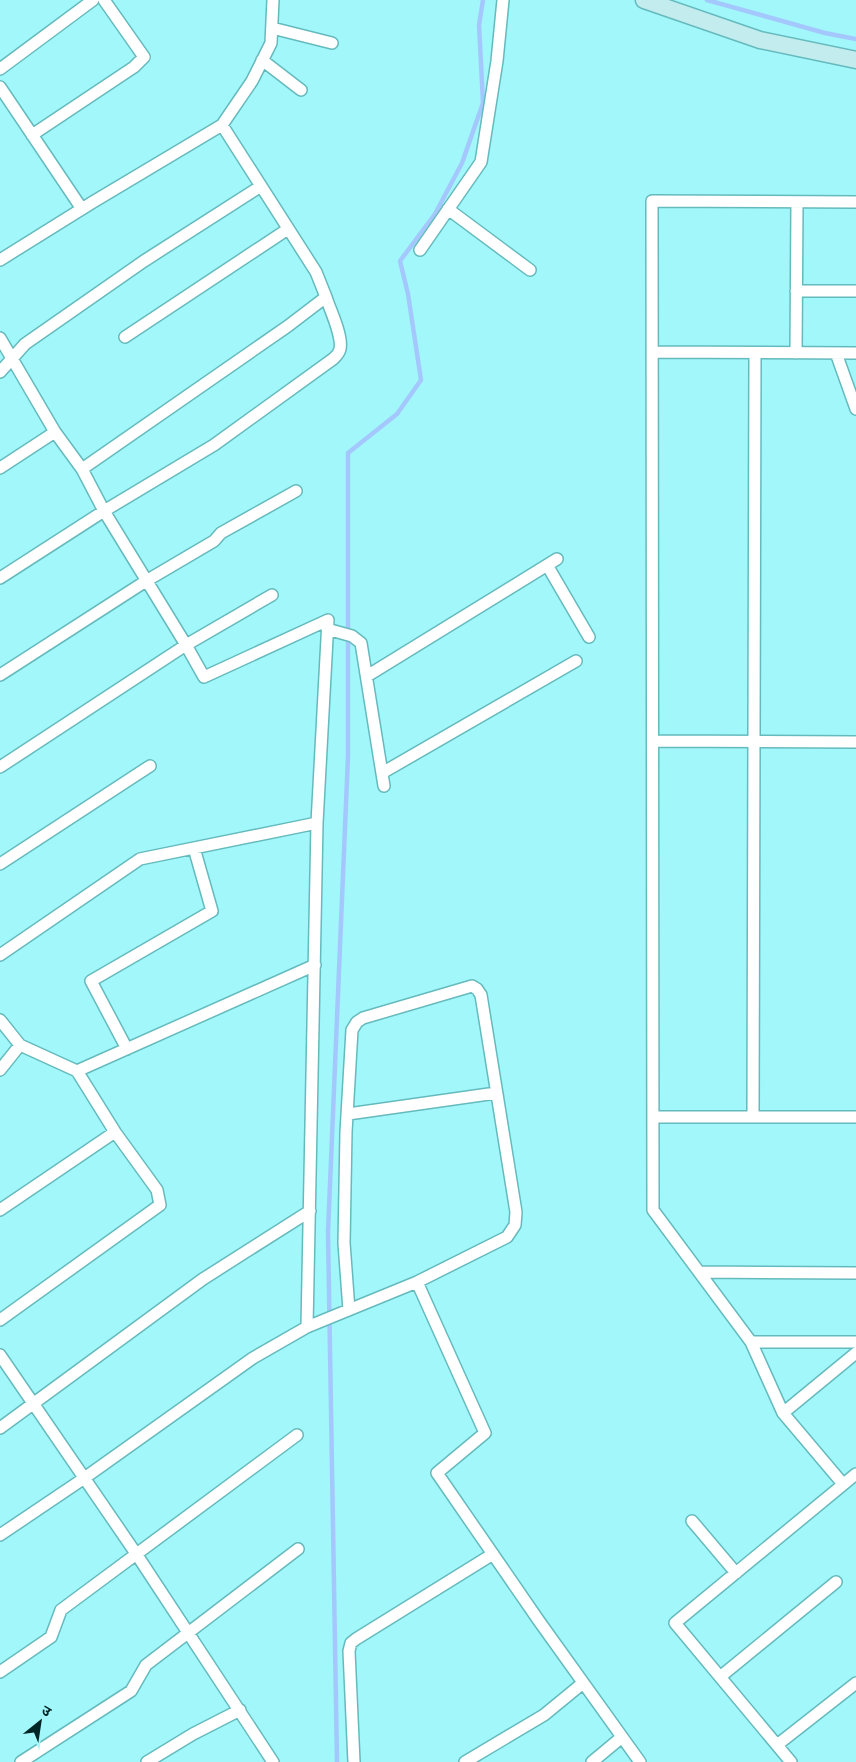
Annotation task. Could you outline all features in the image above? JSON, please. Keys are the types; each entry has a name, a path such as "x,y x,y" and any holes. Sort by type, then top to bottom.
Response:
{"street":[{"path":"0,69 93,0"},
{"path":"32,135 134,67 144,57 104,0"},
{"path":"0,260 222,125 252,81 271,43 273,0"},
{"path":"420,250 481,162 497,61 503,0"},
{"path":"644,0 760,40 856,60"},
{"path":"272,28 332,42"},
{"path":"262,60 302,90"},
{"path":"0,87 82,209"},
{"path":"0,578 104,511 214,445 339,353 341,347 339,335 316,272 222,125"},
{"path":"0,372 25,344 144,261 261,186"},
{"path":"843,1484 784,1412 751,1342 653,1210 652,201 856,202"},
{"path":"796,353 797,202"},
{"path":"448,209 530,270"},
{"path":"126,337 288,229"},
{"path":"796,291 856,291"},
{"path":"82,469 288,326 326,297"},
{"path":"0,338 55,432 82,469 104,511 204,677 328,620 317,823 307,1327"},
{"path":"652,352 856,353"},
{"path":"753,1117 755,353"},
{"path":"836,353 856,409"},
{"path":"0,468 55,432"},
{"path":"0,675 146,581 214,540 222,533 296,491"},
{"path":"367,676 552,562 589,637"},
{"path":"0,767 186,645 272,594"},
{"path":"327,629 352,636 361,643 384,786"},
{"path":"382,773 576,661"},
{"path":"653,741 856,742"},
{"path":"0,864 150,766"},
{"path":"0,955 140,859 317,823"},
{"path":"127,1048 91,981 212,911 194,848"},
{"path":"77,1071 315,965"},
{"path":"0,1535 253,1358 307,1327 321,1321 344,1312 417,1282 507,1237 515,1226 516,1212 481,995 472,986 363,1018 357,1022 352,1030 344,1243 344,1312"},
{"path":"0,1020 20,1045 77,1071 115,1132 157,1190 160,1206 0,1320"},
{"path":"0,1070 20,1045"},
{"path":"348,1114 496,1093"},
{"path":"653,1117 856,1117"},
{"path":"0,1210 115,1132"},
{"path":"0,1428 203,1279 310,1211"},
{"path":"699,1272 856,1273"},
{"path":"417,1282 485,1433 437,1472 640,1762"},
{"path":"751,1342 856,1342"},
{"path":"784,1412 856,1353"},
{"path":"0,1355 188,1632 273,1762"},
{"path":"0,1672 51,1637 61,1610 137,1556 297,1435"},
{"path":"792,1762 675,1623 856,1474"},
{"path":"692,1521 736,1573"},
{"path":"21,1762 131,1691 146,1665 298,1550"},
{"path":"354,1762 349,1651 351,1644 356,1639 494,1554"},
{"path":"720,1677 836,1582"},
{"path":"464,1762 544,1715 583,1683"},
{"path":"777,1745 856,1683"},
{"path":"147,1762 193,1734 240,1710"},
{"path":"592,1762 622,1737"}],"waterway":[{"path":"337,1762 328,1232 348,756 348,453 397,414 421,380 408,294 400,261 435,214 462,163 483,103 479,25 483,0"},
{"path":"707,0 825,33 856,39"}]}
